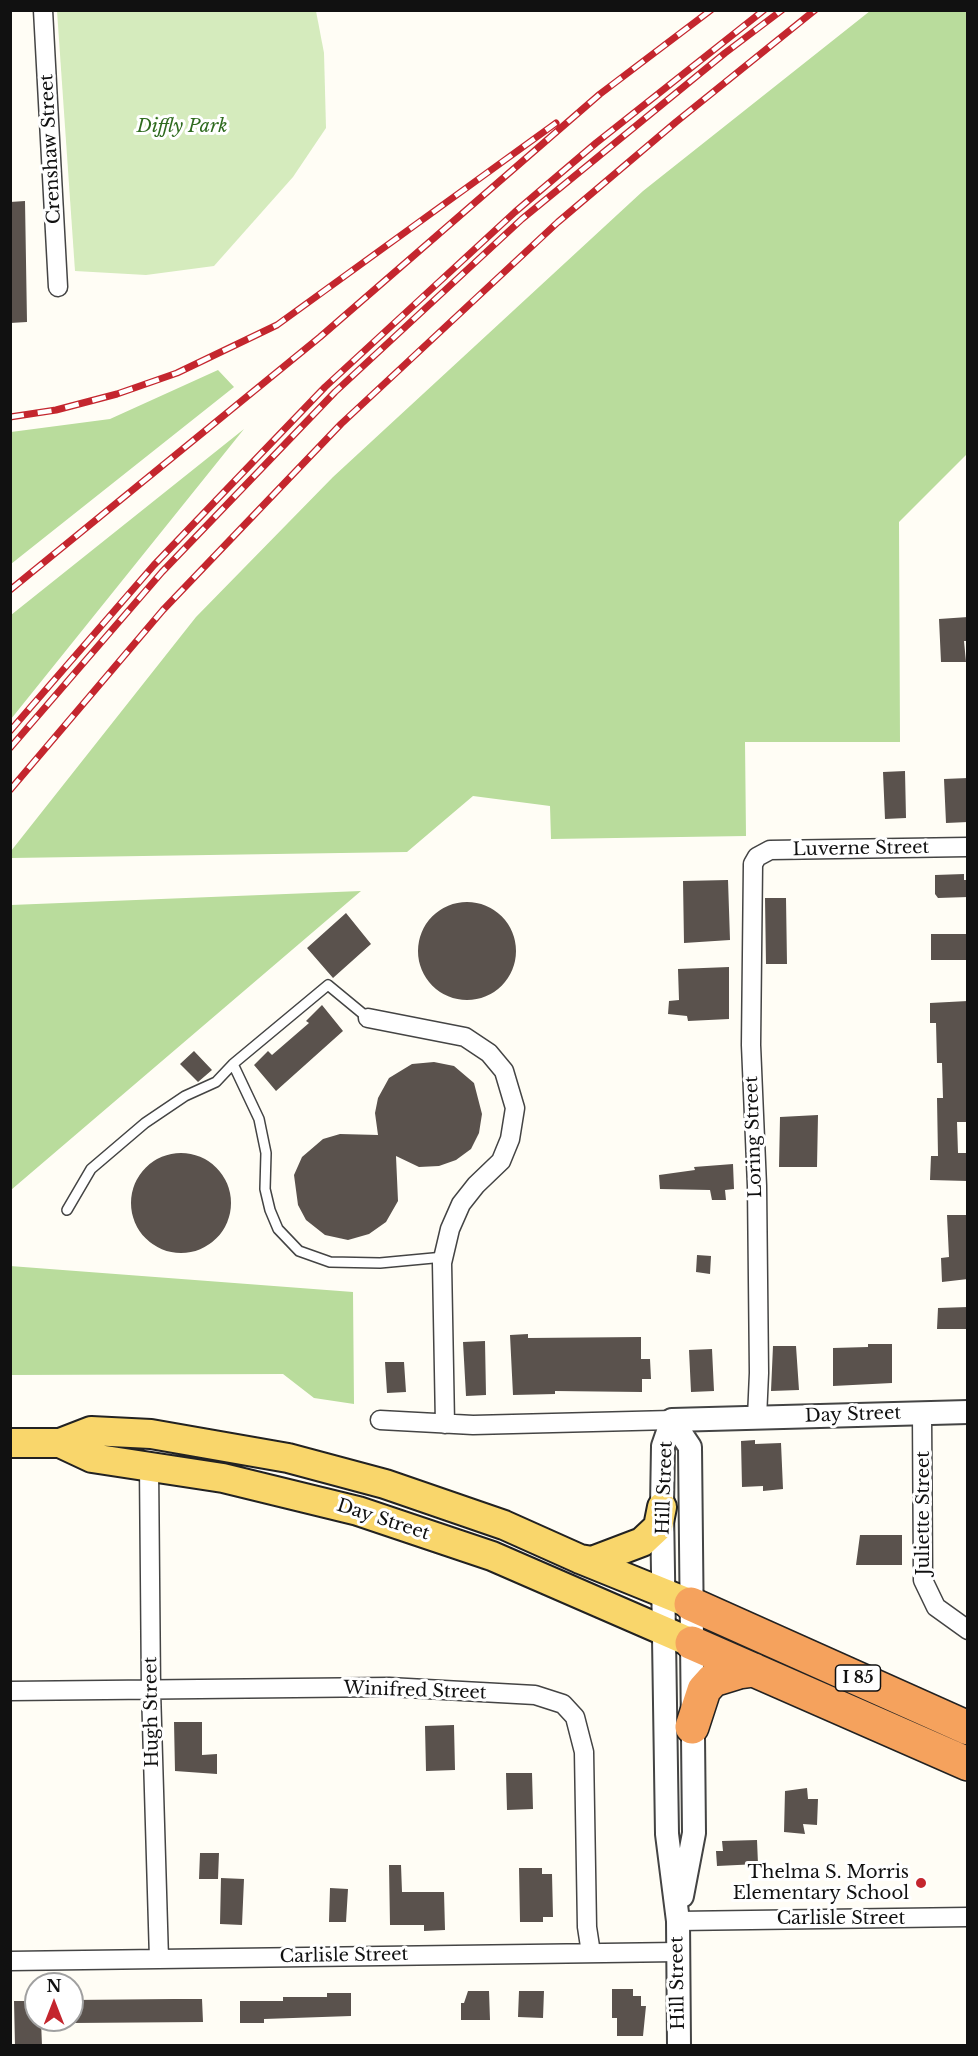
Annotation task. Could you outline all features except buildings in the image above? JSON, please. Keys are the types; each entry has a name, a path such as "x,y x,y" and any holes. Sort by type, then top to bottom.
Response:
{"highway":[{"name":"I 85","path":"678,1598 968,1728"},
{"path":"678,1637 968,1764"},
{"path":"692,1727 704,1690 713,1680 754,1670"}],"main road":[{"name":"Day Street","path":"10,1443 60,1443 91,1431 152,1434 288,1458 436,1501 504,1525 580,1559 678,1598"},
{"name":"Day Street","path":"60,1443 92,1458 150,1465 268,1487 358,1511 492,1556 678,1637"},
{"path":"580,1559 592,1561 642,1542 658,1527 662,1507"}],"street":[{"name":"Crenshaw Street","path":"43,10 58,287"},
{"name":"Luverne Street","path":"757,857 770,850 968,847"},
{"name":"Loring Street","path":"757,857 752,871 751,1046 757,1186 759,1373 757,1418"},
{"path":"368,1018 465,1037 489,1053 504,1071 515,1108 510,1139 501,1161 476,1185 461,1204 450,1229 444,1257 446,1424"},
{"name":"Day Street","path":"380,1420 446,1424 968,1412"},
{"name":"Juliette Street","path":"922,1413 923,1580 936,1607 968,1630"},
{"name":"Hill Street","path":"672,1420 663,1446 662,1507 678,1598 678,1637 692,1727 693,1833 678,1921"},
{"name":"Hill Street","path":"672,1420 690,1447 678,1598 668,1834 678,1921 679,2046"},
{"name":"Hugh Street","path":"150,1465 151,1690 159,1959"},
{"name":"Winifred Street","path":"10,1691 389,1687 535,1695 562,1704 575,1717 584,1752 587,1927 591,1953"},
{"name":"Carlisle Street","path":"678,1921 968,1917"},
{"name":"Carlisle Street","path":"10,1961 678,1952"}],"lane":[{"path":"68,1210 91,1168 145,1123 184,1096 216,1082 233,1064 328,985 368,1018"},
{"path":"233,1064 259,1119 266,1153 265,1189 270,1210 279,1229 299,1251 330,1262 380,1263 444,1257"}],"green space":[{"name":"Diffly Park","path":"57,11 316,11 324,53 326,128 293,177 214,266 146,275 75,271"},
{"path":"870,11 968,11 967,454 899,522 900,742 745,742 746,836 551,839 550,806 473,796 407,852 11,858 11,851 196,617 333,477 643,191"},
{"path":"218,370 234,387 11,564 11,432 110,419"},
{"path":"244,429 11,719 11,615"},
{"path":"361,891 11,1190 11,905"},
{"path":"10,1266 353,1292 354,1404 314,1398 283,1374 11,1375"}],"railway":[{"path":"10,590 320,337 600,94 711,10"},
{"path":"10,731 154,565 325,387 515,212 596,143 764,10"},
{"path":"10,748 162,572 335,392 522,219 725,53 782,10"},
{"path":"10,790 163,610 341,424 558,222 676,122 815,10"},
{"path":"10,417 56,410 117,394 177,373 277,325 556,123"}],"place":[{"name":"Thelma S. Morris Elementary School","path":"921,1883"}]}
